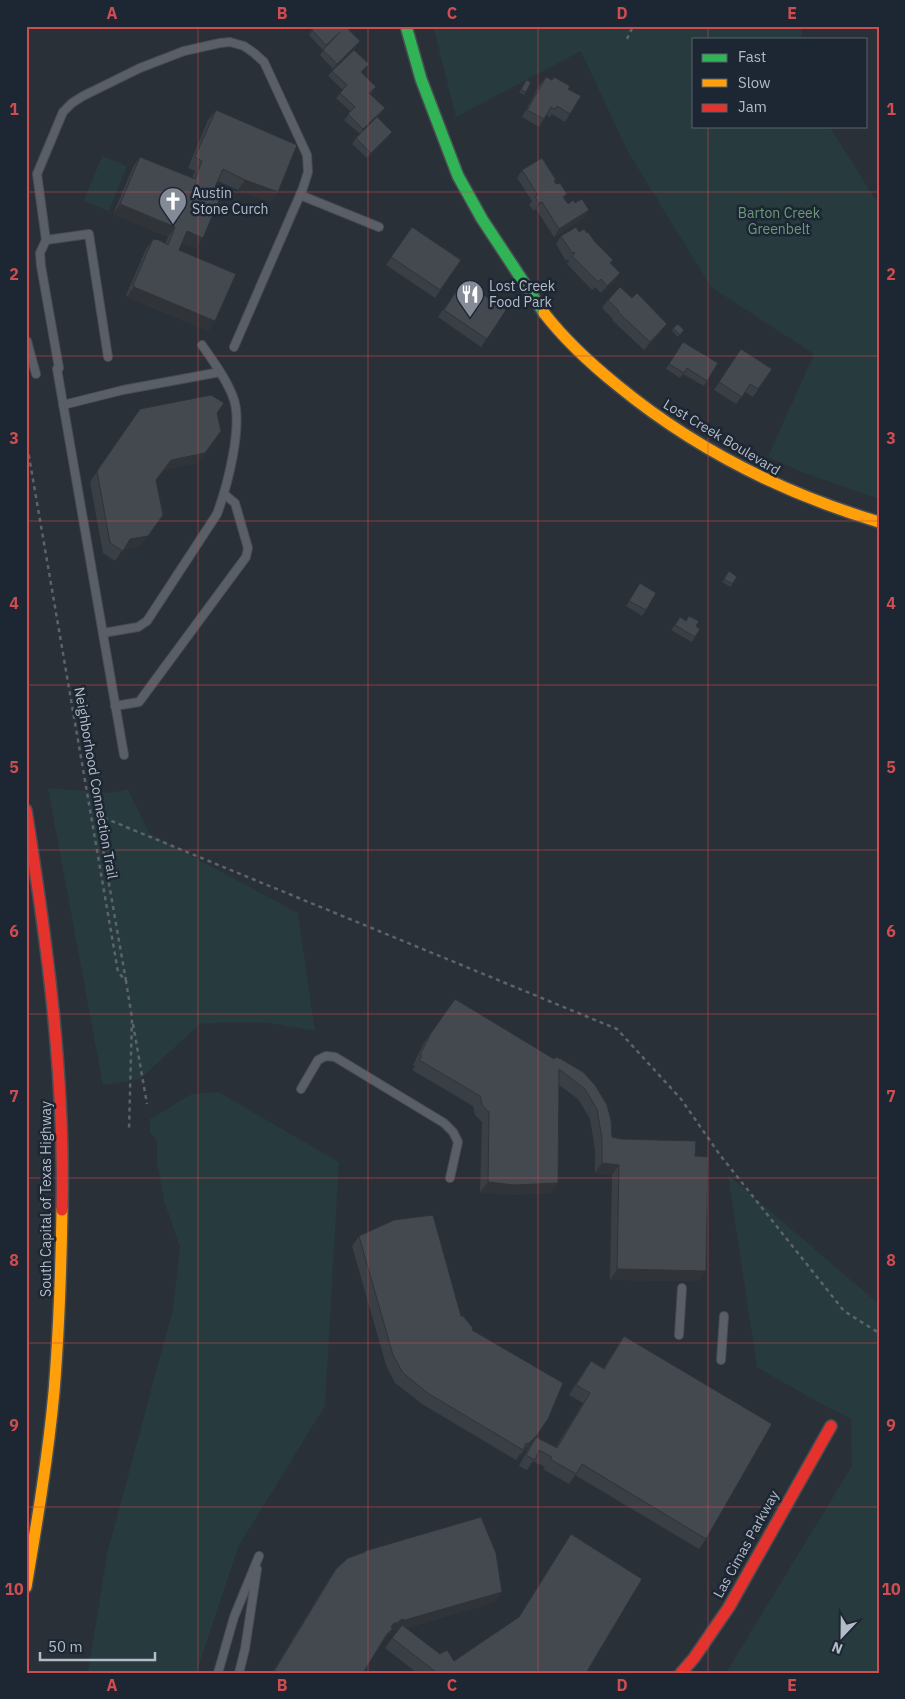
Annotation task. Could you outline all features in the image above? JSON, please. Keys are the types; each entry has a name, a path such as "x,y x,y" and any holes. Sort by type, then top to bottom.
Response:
{"main road":[{"name":"Lost Creek Boulevard","path":"406,26 420,78 458,176 532,296 568,342 616,385 664,422 733,464 818,504 849,515 879,522"},
{"name":"South Capital of Texas Highway","path":"26,810 48,943 56,1030 62,1134 64,1218 62,1294 55,1388 41,1501 26,1587"},
{"name":"Las Cimas Parkway","path":"681,1673 694,1658 729,1607 831,1426"}],"lane":[{"path":"124,755 63,405 41,266 40,253 46,240 37,174 63,112 72,103 140,68 184,52 230,42 244,46 264,62 307,155 308,172 300,195 234,348"},
{"path":"300,195 379,227"},
{"path":"46,240 89,234 108,357"},
{"path":"26,341 36,374"},
{"path":"103,633 138,627 147,621 217,514 224,494 235,441 236,417 234,399 202,344"},
{"path":"63,405 123,390 220,372"},
{"path":"115,706 139,702 246,557 248,548 235,503 224,494"},
{"path":"301,1089 318,1060 326,1056 336,1057 444,1123 453,1132 458,1142 450,1178"},
{"path":"679,1335 682,1288"},
{"path":"721,1360 724,1316"},
{"path":"218,1673 234,1617 259,1556 245,1648 239,1673"}],"path":[{"path":"627,39 632,26"},
{"name":"Neighborhood Connection Trail","path":"26,439 118,972 126,981 132,1018 128,1130"},
{"path":"126,981 97,815 618,1029 682,1099 720,1155 844,1311 879,1333"},
{"path":"132,1018 147,1104"}],"green space":[{"name":"Barton Creek Greenbelt","path":"444,26 801,26 802,38 692,38 692,128 830,128 879,205 879,499 805,473 768,457 814,354 711,287 627,150 581,51 456,117 434,29"},
{"path":"102,156 127,166 109,211 84,201"},
{"path":"48,788 111,793 128,789 149,833 298,913 315,1031 270,1023 232,1022 200,1024 140,1079 103,1085"},
{"path":"218,1092 339,1162 325,1406 238,1547 196,1673 88,1673 107,1554 173,1309 180,1247 164,1201 157,1162 157,1141 150,1133 150,1119 192,1094"},
{"path":"728,1175 879,1304 879,1673 726,1673 852,1466 851,1419 757,1367"}],"building":[{"path":"315,26 345,26 360,41 337,64 323,50 340,32 326,45 312,30"},
{"path":"354,50 369,64 361,72 376,87 369,93 385,108 363,129 348,114 355,107 340,93 347,85 332,71"},
{"path":"546,77 552,80 554,77 570,86 568,89 581,96 570,114 557,106 555,109 551,107 544,119 527,110"},
{"path":"526,80 531,82 526,92 521,90"},
{"name":"Austin Stone Curch","path":"216,110 297,145 278,192 245,180 223,169 215,187 223,191 203,238 187,231 179,250 236,274 215,321 134,287 133,285 153,239 168,245 175,227 120,204 140,157 195,179 202,161 195,157"},
{"path":"377,117 392,132 371,153 356,138"},
{"path":"542,158 556,180 554,181 556,184 560,183 567,194 563,197 568,204 573,200 575,203 582,199 589,210 559,229 542,202 539,203 535,197 538,195 522,170"},
{"path":"412,227 461,260 440,290 391,257"},
{"path":"576,227 579,232 584,229 588,232 613,260 610,263 620,273 607,286 601,279 598,282 572,256 575,253 572,253 561,236"},
{"name":"Lost Creek Food Park","path":"463,281 506,310 487,339 444,310"},
{"path":"620,287 632,298 637,293 667,324 650,342 608,300"},
{"path":"678,324 684,330 680,335 673,328"},
{"path":"683,342 718,363 707,381 687,368 684,373 669,364"},
{"path":"741,349 772,369 758,389 750,384 742,397 719,382"},
{"path":"211,395 224,403 217,413 221,431 205,453 171,460 156,480 163,515 148,536 130,539 123,551 110,543 97,471 140,409"},
{"path":"729,571 737,577 732,584 724,579"},
{"path":"640,583 656,593 646,610 629,601"},
{"path":"689,616 699,621 696,626 700,629 695,637 675,625 680,617 686,621"},
{"path":"455,999 554,1059 556,1057 561,1059 583,1072 595,1085 607,1105 611,1120 612,1137 620,1139 696,1141 695,1156 708,1157 706,1271 617,1269 619,1165 602,1163 602,1139 597,1109 585,1089 559,1069 558,1183 514,1185 488,1182 489,1112 482,1105 480,1096 419,1060 431,1033"},
{"path":"433,1215 461,1316 473,1328 472,1330 563,1383 548,1419 537,1435 528,1444 526,1443 523,1450 429,1394 403,1373 393,1355 359,1236 394,1220"},
{"path":"624,1336 772,1424 706,1539 582,1464 576,1474 550,1459 552,1457 539,1450 535,1460 526,1455 536,1437 557,1448 590,1393 576,1385 591,1361 604,1369"},
{"path":"481,1517 496,1553 502,1592 405,1620 402,1619 394,1623 391,1627 393,1628 387,1634 363,1673 273,1673 336,1569 348,1558 365,1551"},
{"path":"571,1534 642,1579 586,1673 437,1673 392,1638 402,1625 440,1654 447,1650 454,1661 519,1617"}],"traffic: fast":[{"path":"406,26 421,79 458,176 482,219 544,313"}],"traffic: slow":[{"path":"544,313 569,342 598,369 678,430 741,467 774,483 808,498 879,522"},
{"path":"26,1587 52,1416 60,1301 62,1210"}],"traffic: jam":[{"path":"26,810 41,909 53,1009 61,1110 62,1210"},
{"path":"681,1673 694,1658 729,1607 831,1426"}],"place":[{"name":"Austin Stone Curch","path":"173,225"},
{"name":"Lost Creek Food Park","path":"470,318"}]}
